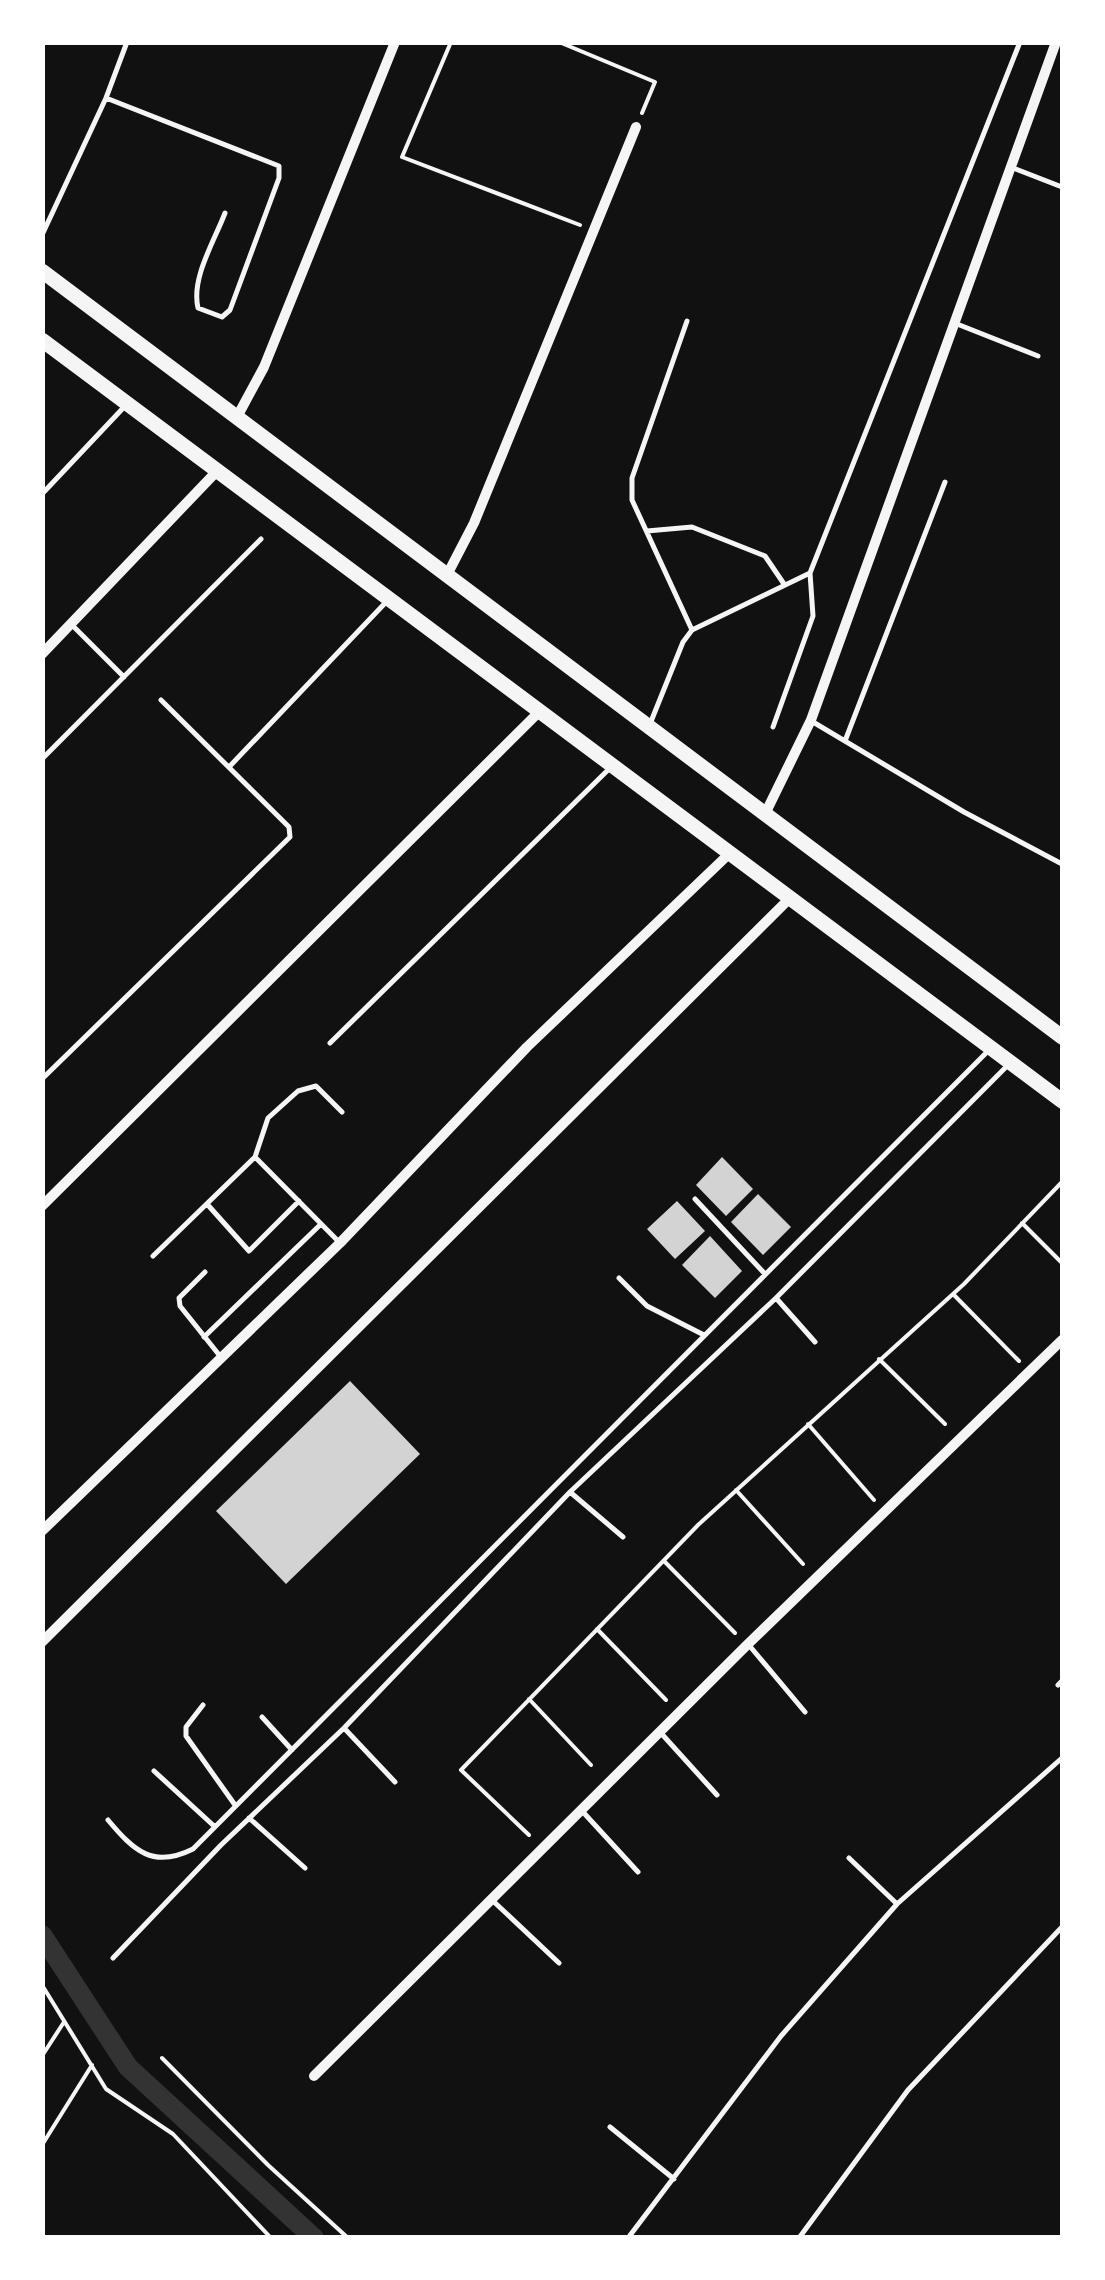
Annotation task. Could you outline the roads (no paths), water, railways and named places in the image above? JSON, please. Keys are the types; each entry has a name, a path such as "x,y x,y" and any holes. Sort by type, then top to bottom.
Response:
{"main road":[{"path":"42,271 1060,1032"},
{"path":"42,340 1062,1101"}],"street":[{"path":"237,417 264,367 395,42"},
{"path":"766,814 811,720 1056,42"},
{"path":"447,575 474,523 636,127"},
{"path":"42,654 218,470"},
{"path":"46,1197 541,710"},
{"path":"42,1531 340,1243 528,1047 731,852"},
{"path":"42,1642 791,897"},
{"path":"314,2076 748,1644 1062,1340"}],"lane":[{"path":"42,236 106,98 127,42"},
{"path":"773,727 813,616 810,573 1020,42"},
{"path":"106,98 279,166 279,178 230,310 222,317 198,308 195,296 198,279 226,213"},
{"path":"1011,167 1062,186"},
{"path":"687,321 632,478 632,500 692,630"},
{"path":"954,323 1038,356"},
{"path":"42,494 128,403"},
{"path":"845,741 945,482"},
{"path":"647,531 692,527 765,556 784,584"},
{"path":"42,759 261,539"},
{"path":"649,726 692,630 810,573"},
{"path":"229,766 390,598"},
{"path":"72,624 124,677"},
{"path":"42,1079 290,837 289,827 161,700"},
{"path":"811,720 964,812 1062,864"},
{"path":"330,1042 613,764"},
{"path":"108,1820 126,1842 154,1857 174,1858 194,1848 992,1048"},
{"path":"112,1958 344,1728 570,1492 776,1298 1011,1062"},
{"path":"154,1256 255,1157 268,1118 298,1090 316,1086 342,1112"},
{"path":"255,1157 340,1243"},
{"path":"696,1200 766,1274"},
{"path":"206,1204 249,1251 298,1201"},
{"path":"204,1337 321,1224"},
{"path":"205,1272 179,1298 180,1306 222,1358"},
{"path":"619,1278 647,1306 704,1335"},
{"path":"776,1298 815,1342"},
{"path":"570,1492 623,1537"},
{"path":"748,1644 805,1712"},
{"path":"203,1705 186,1726 186,1736 236,1806"},
{"path":"262,1717 292,1750"},
{"path":"344,1728 395,1782"},
{"path":"660,1732 717,1795"},
{"path":"628,2238 782,2036 897,1904 1062,1758"},
{"path":"154,1771 215,1827"},
{"path":"580,1810 638,1872"},
{"path":"249,1818 306,1868"},
{"path":"849,1858 897,1904"},
{"path":"490,1898 559,1963"},
{"path":"799,2238 908,2090 1062,1927"},
{"path":"610,2127 674,2179"}],"waterway":[{"path":"42,1935 128,2067 314,2238"}]}
